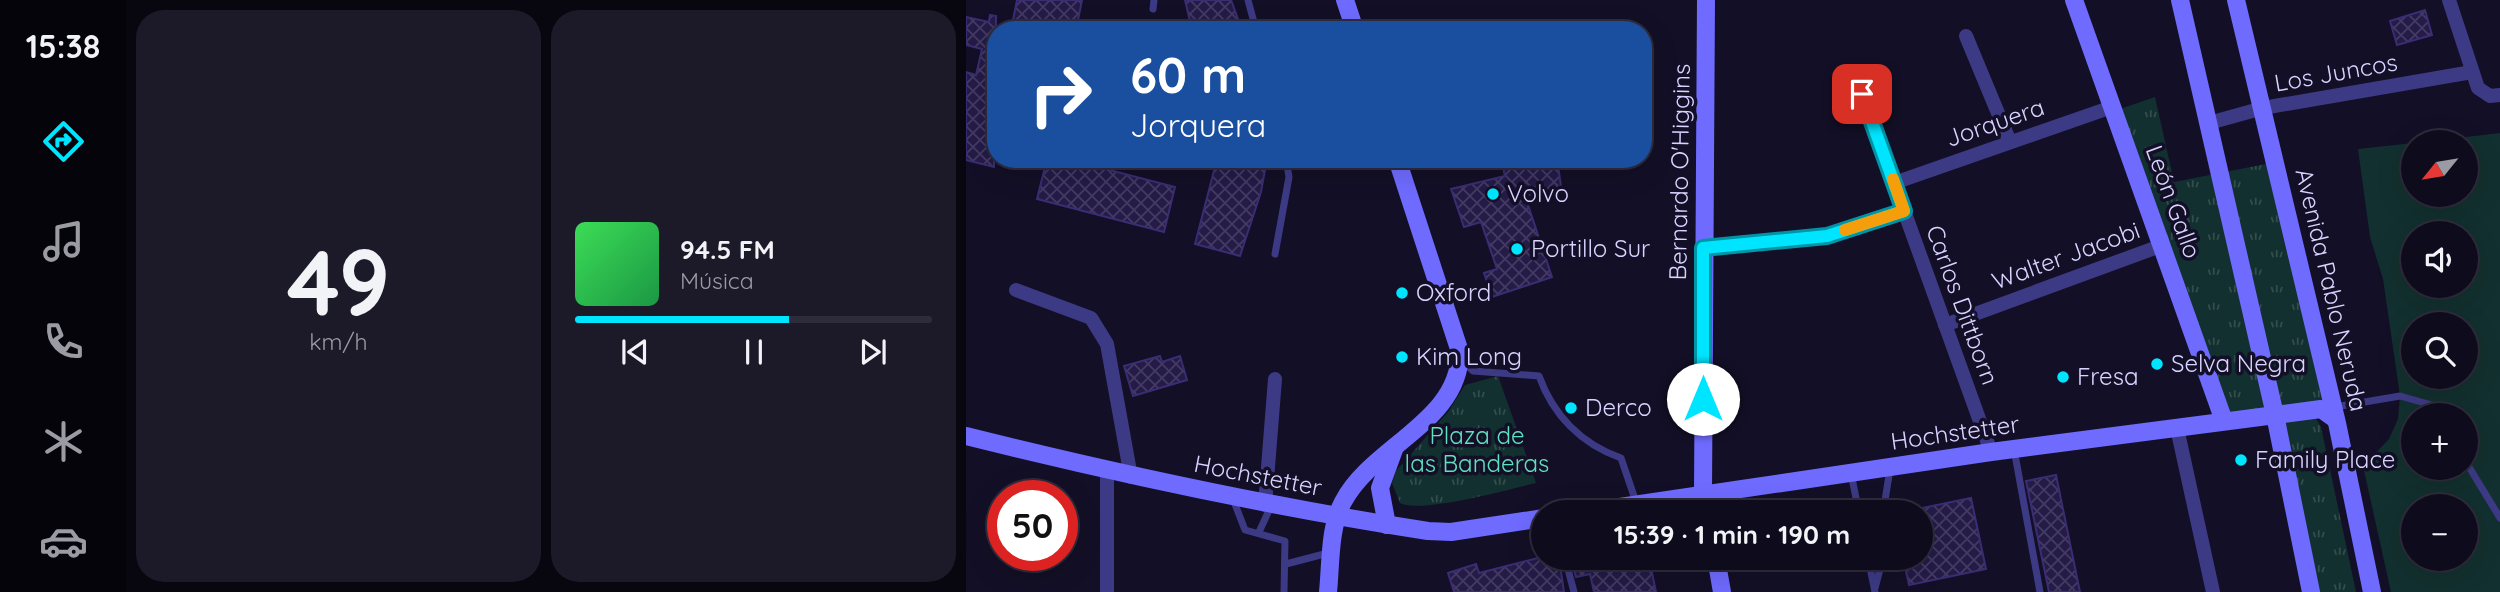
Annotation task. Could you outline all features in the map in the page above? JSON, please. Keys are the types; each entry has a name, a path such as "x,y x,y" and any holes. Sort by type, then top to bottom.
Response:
{"main road":[{"path":"1345,0 1351,21"},
{"name":"Bernardo O'Higgins","path":"1704,500 1703,248 1706,0"},
{"name":"León Gallo","path":"2074,0 2164,245 2224,421"},
{"path":"2180,0 2275,415 2311,592"},
{"name":"Avenida Pablo Neruda","path":"2236,0 2334,413 2372,592"},
{"path":"1328,592 1336,516 1367,468 1397,444 1447,396 1457,376 1460,359 1400,168"},
{"name":"Hochstetter","path":"1663,500 2224,421 2321,409 2334,413"},
{"name":"Hochstetter","path":"966,436 1131,477 1268,505 1387,525 1451,531 1531,520"},
{"path":"1387,525 1380,488 1388,460 1397,444"},
{"path":"1718,570 1722,592"}],"street":[{"path":"2449,0 2478,88 2490,96 2500,95"},
{"path":"1966,36 2010,142"},
{"name":"Los Juncos","path":"2209,123 2263,108 2472,72"},
{"name":"Carlos Dittborn","path":"1862,94 1990,452"},
{"name":"Jorquera","path":"1894,183 2112,107"},
{"path":"1703,248 1827,236 1904,211"},
{"name":"Walter Jacobi","path":"1945,325 2164,245"},
{"path":"1016,290 1091,318 1102,335 1107,344 1131,477"},
{"path":"1268,505 1275,379"},
{"path":"2177,428 2213,592"},
{"path":"1107,471 1107,592"}],"lane":[{"path":"1153,9 1154,0"},
{"path":"1248,0 1254,21"},
{"path":"1275,254 1289,177 1288,168"},
{"path":"1460,359 1473,372 1539,376 1551,402 1570,428 1597,447 1621,458 1635,500"},
{"path":"2334,413 2400,396 2425,403"},
{"path":"2014,449 2040,592"},
{"path":"1884,500 1890,467"},
{"path":"1850,473 1856,500"},
{"path":"2477,480 2500,518"},
{"path":"1232,498 1245,530 1285,541 1284,592"},
{"path":"1259,532 1268,505"},
{"path":"1286,564 1332,552"},
{"path":"1568,570 1574,592"},
{"path":"1871,570 1875,591"},
{"path":"1875,591 1881,570"}],"green space":[{"path":"2155,97 2174,182 2271,163 2328,404 2226,414 2117,110"},
{"path":"2500,133 2500,592 2391,592 2363,466 2389,439 2398,419 2400,396 2383,279 2370,237 2358,149 2401,144 2401,207 2478,207 2478,136"},
{"name":"Plaza de las Banderas","path":"1498,376 1536,483 1445,503 1411,506 1400,503 1392,483 1396,471 1448,412 1465,385"},
{"path":"2313,414 2321,427 2356,592 2316,592 2279,428 2286,419"}],"building":[{"path":"1017,0 1082,0 1078,21 1013,21"},
{"path":"1185,0 1231,0 1239,21 1190,21"},
{"path":"2425,10 2432,35 2397,45 2390,21"},
{"path":"990,15 996,16 996,21 989,21"},
{"path":"966,17 987,22 987,165 966,160 966,72 976,75 982,49 966,45"},
{"path":"1045,168 1102,168 1175,187 1164,232 1037,199"},
{"path":"1215,168 1265,168 1261,192 1240,256 1195,244"},
{"path":"1503,168 1558,168 1561,186 1525,196 1552,277 1492,297 1484,273 1497,269 1481,222 1464,227 1451,189 1505,176"},
{"path":"1160,356 1162,362 1180,356 1187,380 1133,396 1124,366"},
{"path":"2056,475 2080,592 2049,592 2026,481"},
{"path":"1971,498 1986,569 1909,585 1906,570 1933,570 1933,506"},
{"path":"1531,560 1531,570 1561,570 1564,592 1454,592 1448,573 1476,564 1479,573"},
{"path":"1574,570 1651,570 1656,592 1594,592 1590,574 1576,577"}],"slow traffic":[{"path":"1845,230 1904,211 1893,179"}],"place":[{"name":"Volvo","path":"1493,194"},
{"name":"Portillo Sur","path":"1517,249"},
{"name":"Oxford","path":"1402,293"},
{"name":"Kim Long","path":"1402,357"},
{"name":"Selva Negra","path":"2157,364"},
{"name":"Fresa","path":"2063,377"},
{"name":"Derco","path":"1571,408"},
{"name":"Family Place","path":"2241,460"}],"route":[{"path":"1703,399 1703,248 1827,236 1904,211 1862,94"}]}
